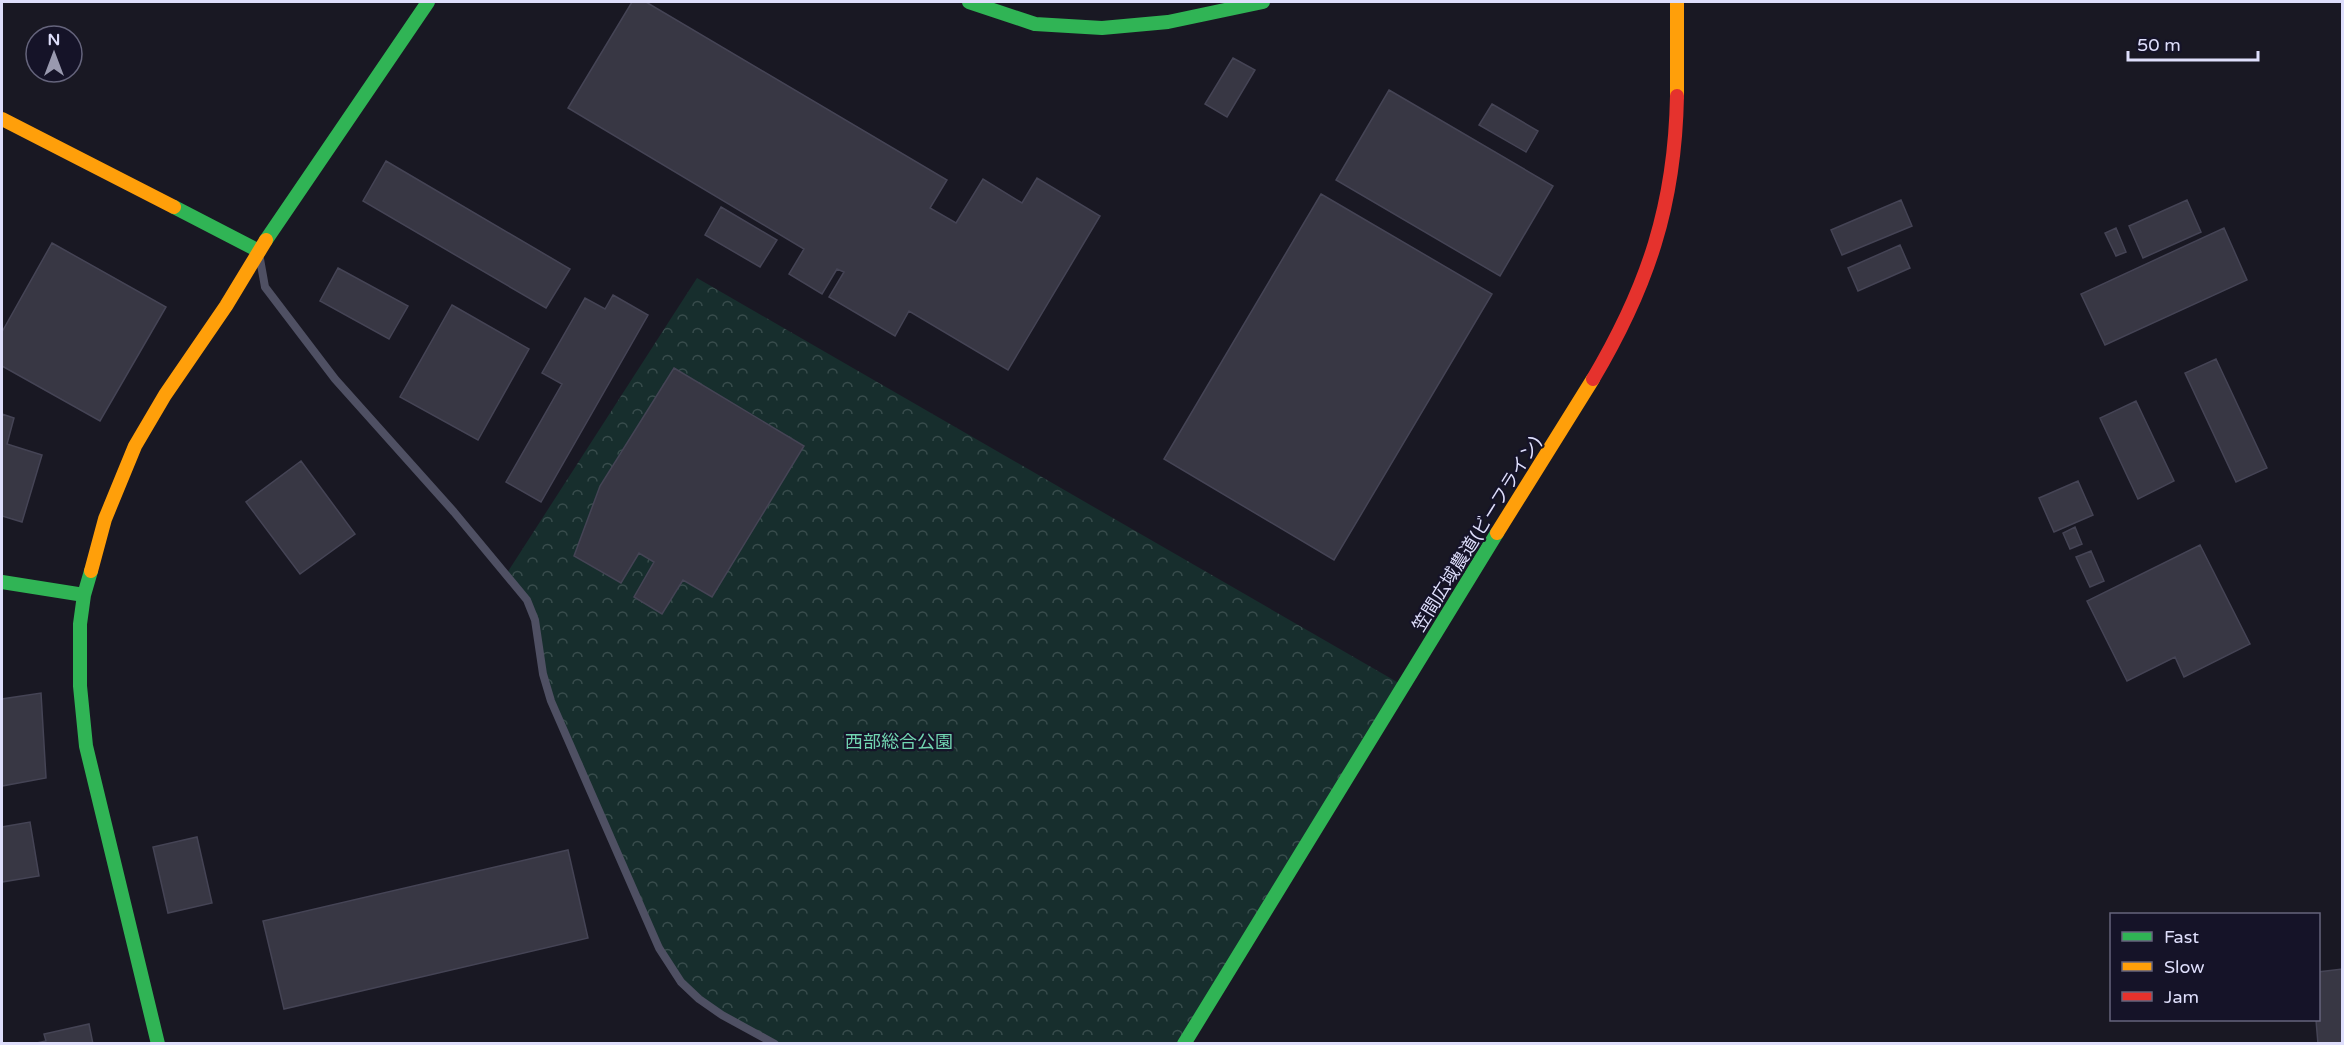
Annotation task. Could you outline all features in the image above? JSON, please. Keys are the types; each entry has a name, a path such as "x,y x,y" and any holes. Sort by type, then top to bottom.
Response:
{"street":[{"path":"158,1044 86,746 80,686 80,624 84,595 105,519 135,446 165,395 259,251 428,2"},
{"path":"969,2 1035,24 1102,28 1168,22 1263,2"},
{"name":"笠間広域農道(ビーフライン)","path":"1184,1044 1486,552 1573,416 1614,342 1652,257 1666,206 1673,166 1678,82 1677,2"},
{"path":"2,119 259,251"},
{"path":"2,582 84,595"}],"lane":[{"path":"259,251 265,287 334,379 462,520 527,600 535,620 543,675 551,701 659,948 681,982 722,1015 775,1044"}],"green space":[{"name":"西部総合公園","path":"697,278 1404,686 1184,1043 775,1043 699,999 659,948 551,701 535,620 507,573"}],"building":[{"path":"632,2 646,2 947,180 930,208 956,223 983,179 1022,203 1037,178 1100,216 1008,370 909,311 895,336 829,297 844,272 837,269 822,294 789,274 804,249 568,108"},
{"path":"1233,58 1255,70 1227,117 1205,104"},
{"path":"1389,90 1553,186 1500,276 1336,180"},
{"path":"1492,104 1538,131 1526,152 1479,125"},
{"path":"386,161 570,269 546,308 363,201"},
{"path":"1321,194 1492,294 1334,560 1164,459"},
{"path":"1901,200 1912,226 1842,255 1831,230"},
{"path":"2187,200 2201,232 2143,258 2129,226"},
{"path":"721,207 777,240 760,267 705,235"},
{"path":"2116,228 2126,252 2116,256 2105,233"},
{"path":"2224,228 2247,280 2105,345 2081,294"},
{"path":"52,243 166,307 100,421 2,366 2,332"},
{"path":"1900,245 1910,268 1858,291 1848,268"},
{"path":"338,268 408,306 389,339 320,301"},
{"path":"613,295 648,315 541,502 506,482 562,384 542,373 585,298 605,309"},
{"path":"452,305 529,349 478,440 400,397"},
{"path":"2216,359 2267,468 2236,482 2185,373"},
{"path":"674,368 804,446 712,597 683,580 662,614 634,597 654,562 639,553 621,583 574,556 600,486"},
{"path":"2136,401 2174,481 2138,499 2100,418"},
{"path":"2,414 14,418 7,444 42,455 22,522 2,516"},
{"path":"301,461 355,534 300,574 246,502"},
{"path":"2078,481 2093,515 2054,532 2039,498"},
{"path":"2075,527 2082,544 2070,549 2063,533"},
{"path":"2200,545 2250,644 2184,677 2175,657 2127,681 2087,601"},
{"path":"2091,551 2104,581 2090,587 2076,557"},
{"path":"41,693 46,778 2,786 2,699"},
{"path":"30,822 39,876 2,882 2,827"},
{"path":"197,837 212,903 168,913 153,847"},
{"path":"568,850 588,938 284,1009 263,921"},
{"path":"2342,969 2342,1044 2318,1044 2316,1021 2320,1021 2320,972"},
{"path":"89,1024 93,1044 32,1044 46,1041 44,1034"}],"traffic: fast":[{"path":"266,240 428,2"},
{"path":"969,2 1035,24 1102,28 1168,22 1263,2"},
{"path":"174,207 259,251"},
{"path":"1184,1044 1497,533"},
{"path":"91,571 84,595 80,624 80,686 86,746 158,1044"},
{"path":"2,582 84,595"}],"traffic: slow":[{"path":"1677,2 1677,96"},
{"path":"2,119 174,207"},
{"path":"91,571 105,519 135,446 165,395 226,306 266,240"},
{"path":"1497,533 1593,379"}],"traffic: jam":[{"path":"1593,379 1629,311 1655,243 1671,173 1677,96"}]}
